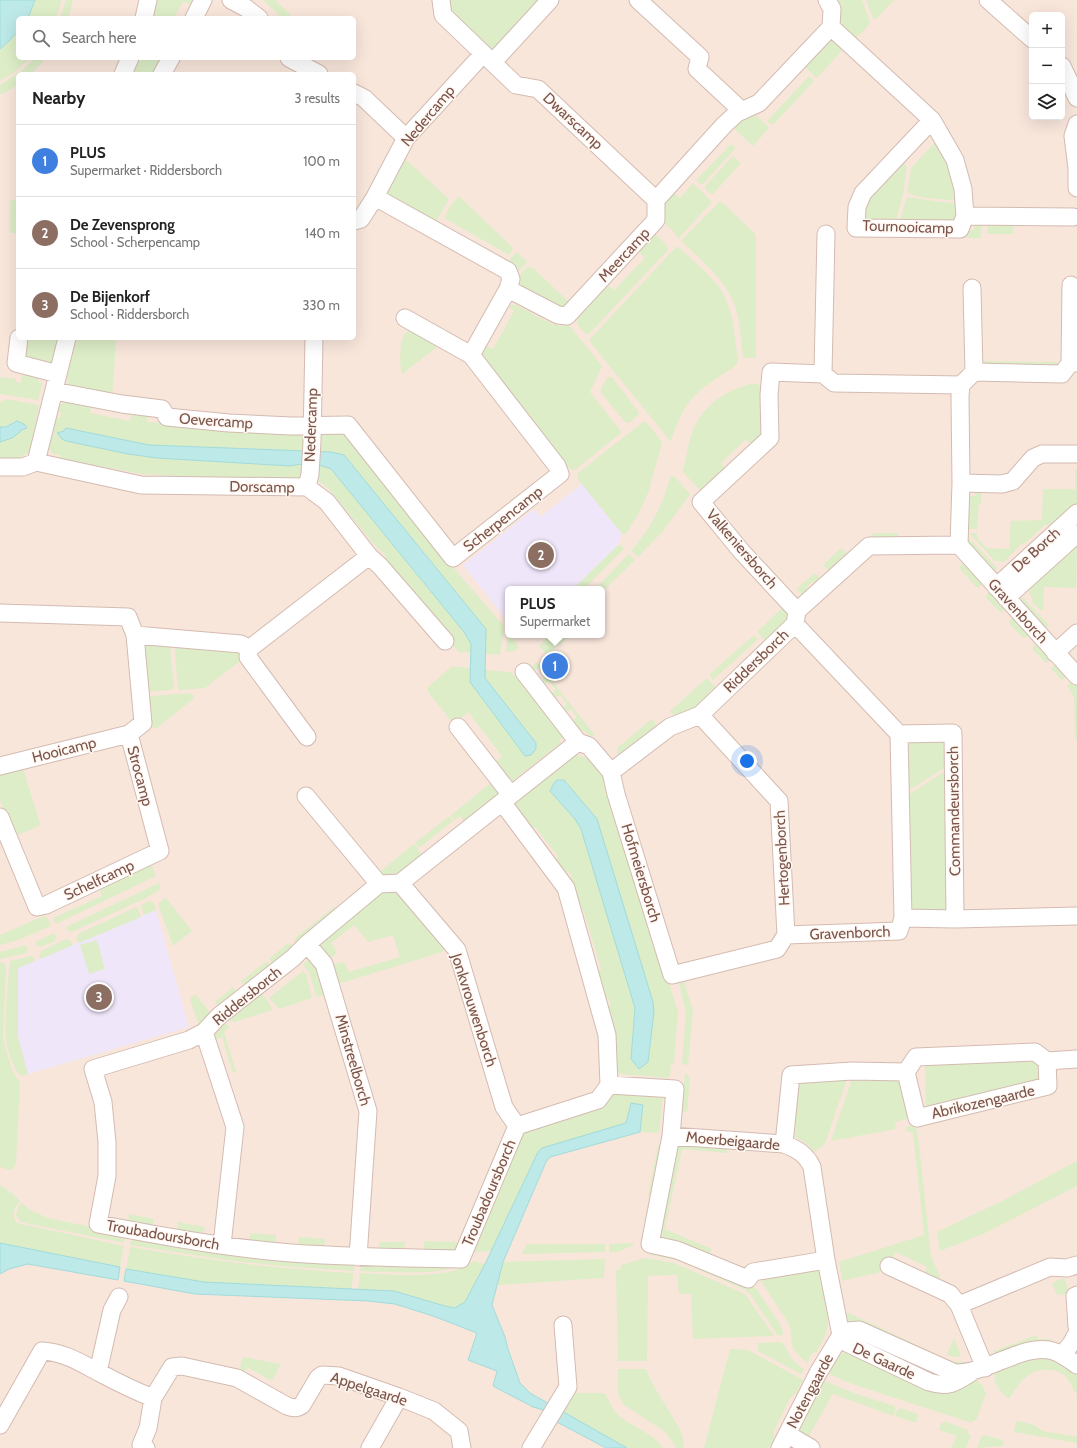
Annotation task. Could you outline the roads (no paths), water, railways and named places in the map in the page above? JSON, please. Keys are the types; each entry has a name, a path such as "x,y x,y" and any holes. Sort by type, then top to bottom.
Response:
{"street":[{"path":"144,16 148,0"},
{"path":"195,16 203,0"},
{"path":"231,0 246,8 256,16"},
{"name":"Dwarscamp","path":"442,0 443,15 516,85 538,89 656,200"},
{"name":"Nedercamp","path":"356,220 361,219 375,197 406,138 550,0"},
{"path":"638,0 700,57 697,70 742,111"},
{"path":"656,200 724,125 737,113 759,103 831,27 832,9 827,0"},
{"path":"988,0 1029,36"},
{"name":"Tournooicamp","path":"831,27 932,120 955,160 963,189 965,216 960,229 856,228 857,207 863,193 932,120"},
{"path":"124,72 129,60"},
{"path":"163,72 170,60"},
{"path":"293,60 315,72"},
{"path":"1065,72 1077,98"},
{"path":"356,94 364,98 406,138"},
{"path":"1077,124 1073,136 1077,168 1077,188"},
{"path":"375,197 508,271 511,279 508,289 471,355"},
{"name":"Meercamp","path":"508,289 558,315 567,316 656,220 656,200"},
{"name":"Tournooicamp","path":"965,216 1076,214"},
{"path":"823,374 826,234"},
{"path":"959,545 961,483 961,385 974,372 1062,374 1074,363 1071,285"},
{"path":"972,288 974,372"},
{"name":"Scherpencamp","path":"312,424 348,425 453,558 560,474 557,466 471,355 405,318"},
{"path":"19,340 16,363 58,374"},
{"path":"0,467 23,467 36,462 66,340"},
{"name":"Nedercamp","path":"309,480 312,442 314,340"},
{"name":"Valkeniersborch","path":"796,617 701,502 770,438 769,395 771,372 823,374 834,383 961,385"},
{"name":"Oevercamp","path":"54,390 122,404 162,409 167,417 244,424 291,426 312,424"},
{"path":"961,483 1002,484 1012,481 1033,458 1042,454 1077,454"},
{"name":"Dorscamp","path":"36,462 141,484 309,480 369,556 380,566 445,641"},
{"name":"De Borch","path":"1001,592 1077,513"},
{"name":"De Borch","path":"1001,592 1077,534"},
{"name":"Riddersborch","path":"611,772 670,727 700,715 796,617 869,546 959,545"},
{"name":"Gravenborch","path":"959,545 1077,676"},
{"path":"307,736 248,657 249,649 369,556"},
{"name":"Strocamp","path":"0,613 128,617 136,635 143,723 129,734 160,852"},
{"path":"796,617 899,734 903,918"},
{"path":"1055,653 1077,633"},
{"path":"136,635 241,644 249,649"},
{"path":"524,672 578,742 589,746 611,772"},
{"name":"Hertogenborch","path":"700,715 779,801 786,935"},
{"path":"458,727 566,888 607,1035 610,1084"},
{"name":"Commandeursborch","path":"899,734 953,733 955,919"},
{"name":"Hooicamp","path":"0,766 129,734"},
{"path":"306,796 379,884 400,883 578,742"},
{"name":"Hofmeiersborch","path":"611,772 616,794 672,975 777,949 786,935"},
{"name":"Schelfcamp","path":"0,817 37,906 46,904 160,852"},
{"name":"Jonkvrouwenborch","path":"400,883 457,950 504,1107 517,1126"},
{"name":"Riddersborch","path":"98,1224 107,1176 107,1142 103,1102 93,1069 189,1040 204,1032 219,1016 293,958 379,884"},
{"name":"Gravenborch","path":"786,935 899,931 903,918 955,919 1077,916"},
{"name":"Minstreelborch","path":"308,944 324,964 368,1111 358,1257"},
{"path":"204,1032 234,1128 222,1245"},
{"path":"784,1144 791,1075 852,1072 906,1072 916,1057 1035,1052 1047,1061 1077,1059"},
{"name":"Abrikozengaarde","path":"906,1072 917,1118 1048,1086 1047,1061"},
{"name":"Troubadoursborch","path":"98,1224 222,1245 289,1253 461,1260 517,1126 598,1100 610,1084"},
{"name":"Moerbeigaarde","path":"610,1084 675,1089 671,1136 650,1244 677,1250 748,1279 753,1272 826,1260"},
{"name":"Moerbeigaarde","path":"671,1136 784,1144 797,1148 809,1160 812,1167 826,1260 841,1335"},
{"path":"959,1305 1050,1266 1067,1268 1077,1265"},
{"path":"889,1266 950,1294 959,1305 978,1370"},
{"path":"1077,1295 1075,1296 1077,1327"},
{"path":"98,1372 112,1310 118,1296"},
{"path":"531,1448 568,1387 564,1326"},
{"name":"De Gaarde","path":"841,1335 848,1331 859,1330 955,1373 978,1370 1036,1349 1050,1350 1062,1355 1077,1365"},
{"path":"1062,1355 1071,1344 1077,1333"},
{"name":"Notengaarde","path":"783,1441 818,1373 841,1335"},
{"path":"0,1425 42,1351 52,1351 75,1359 135,1391 153,1398"},
{"name":"Appelgaarde","path":"142,1447 148,1428 153,1398 172,1367 182,1366 237,1378 287,1406 294,1408 298,1408 302,1405 318,1378 322,1375 339,1376 434,1411 459,1431 462,1448"},
{"path":"370,1448 399,1397"},
{"path":"783,1441 810,1448"}],"water":[{"path":"0,0 35,0 29,16 16,16 16,33 0,49"},
{"path":"17,421 24,424 27,428 21,430 12,438 0,442 0,427 6,427"},
{"path":"66,428 149,445 331,452 344,455 486,629 485,678 536,743 536,749 531,755 525,756 470,682 471,644 464,632 331,469 310,464 290,466 157,458 128,454 66,441 57,433 64,431"},
{"path":"557,780 564,780 597,819 653,1002 654,1012 648,1062 639,1069 631,1059 635,1008 581,829 575,819 550,791"},
{"path":"631,1103 643,1105 640,1132 550,1157 546,1162 503,1262 492,1305 505,1337 520,1383 530,1393 627,1448 606,1448 553,1420 547,1411 533,1407 493,1386 497,1371 468,1360 477,1333 433,1316 395,1304 368,1301 195,1294 124,1281 126,1269 204,1282 394,1291 455,1308 465,1302 485,1264 538,1152 542,1148 626,1123"},
{"path":"0,1243 120,1267 118,1280 28,1264 9,1269 0,1274"}],"place":[{"name":"De Zevensprong","path":"541,555"},
{"name":"PLUS","path":"555,666"},
{"name":"De Bijenkorf","path":"99,997"}]}
